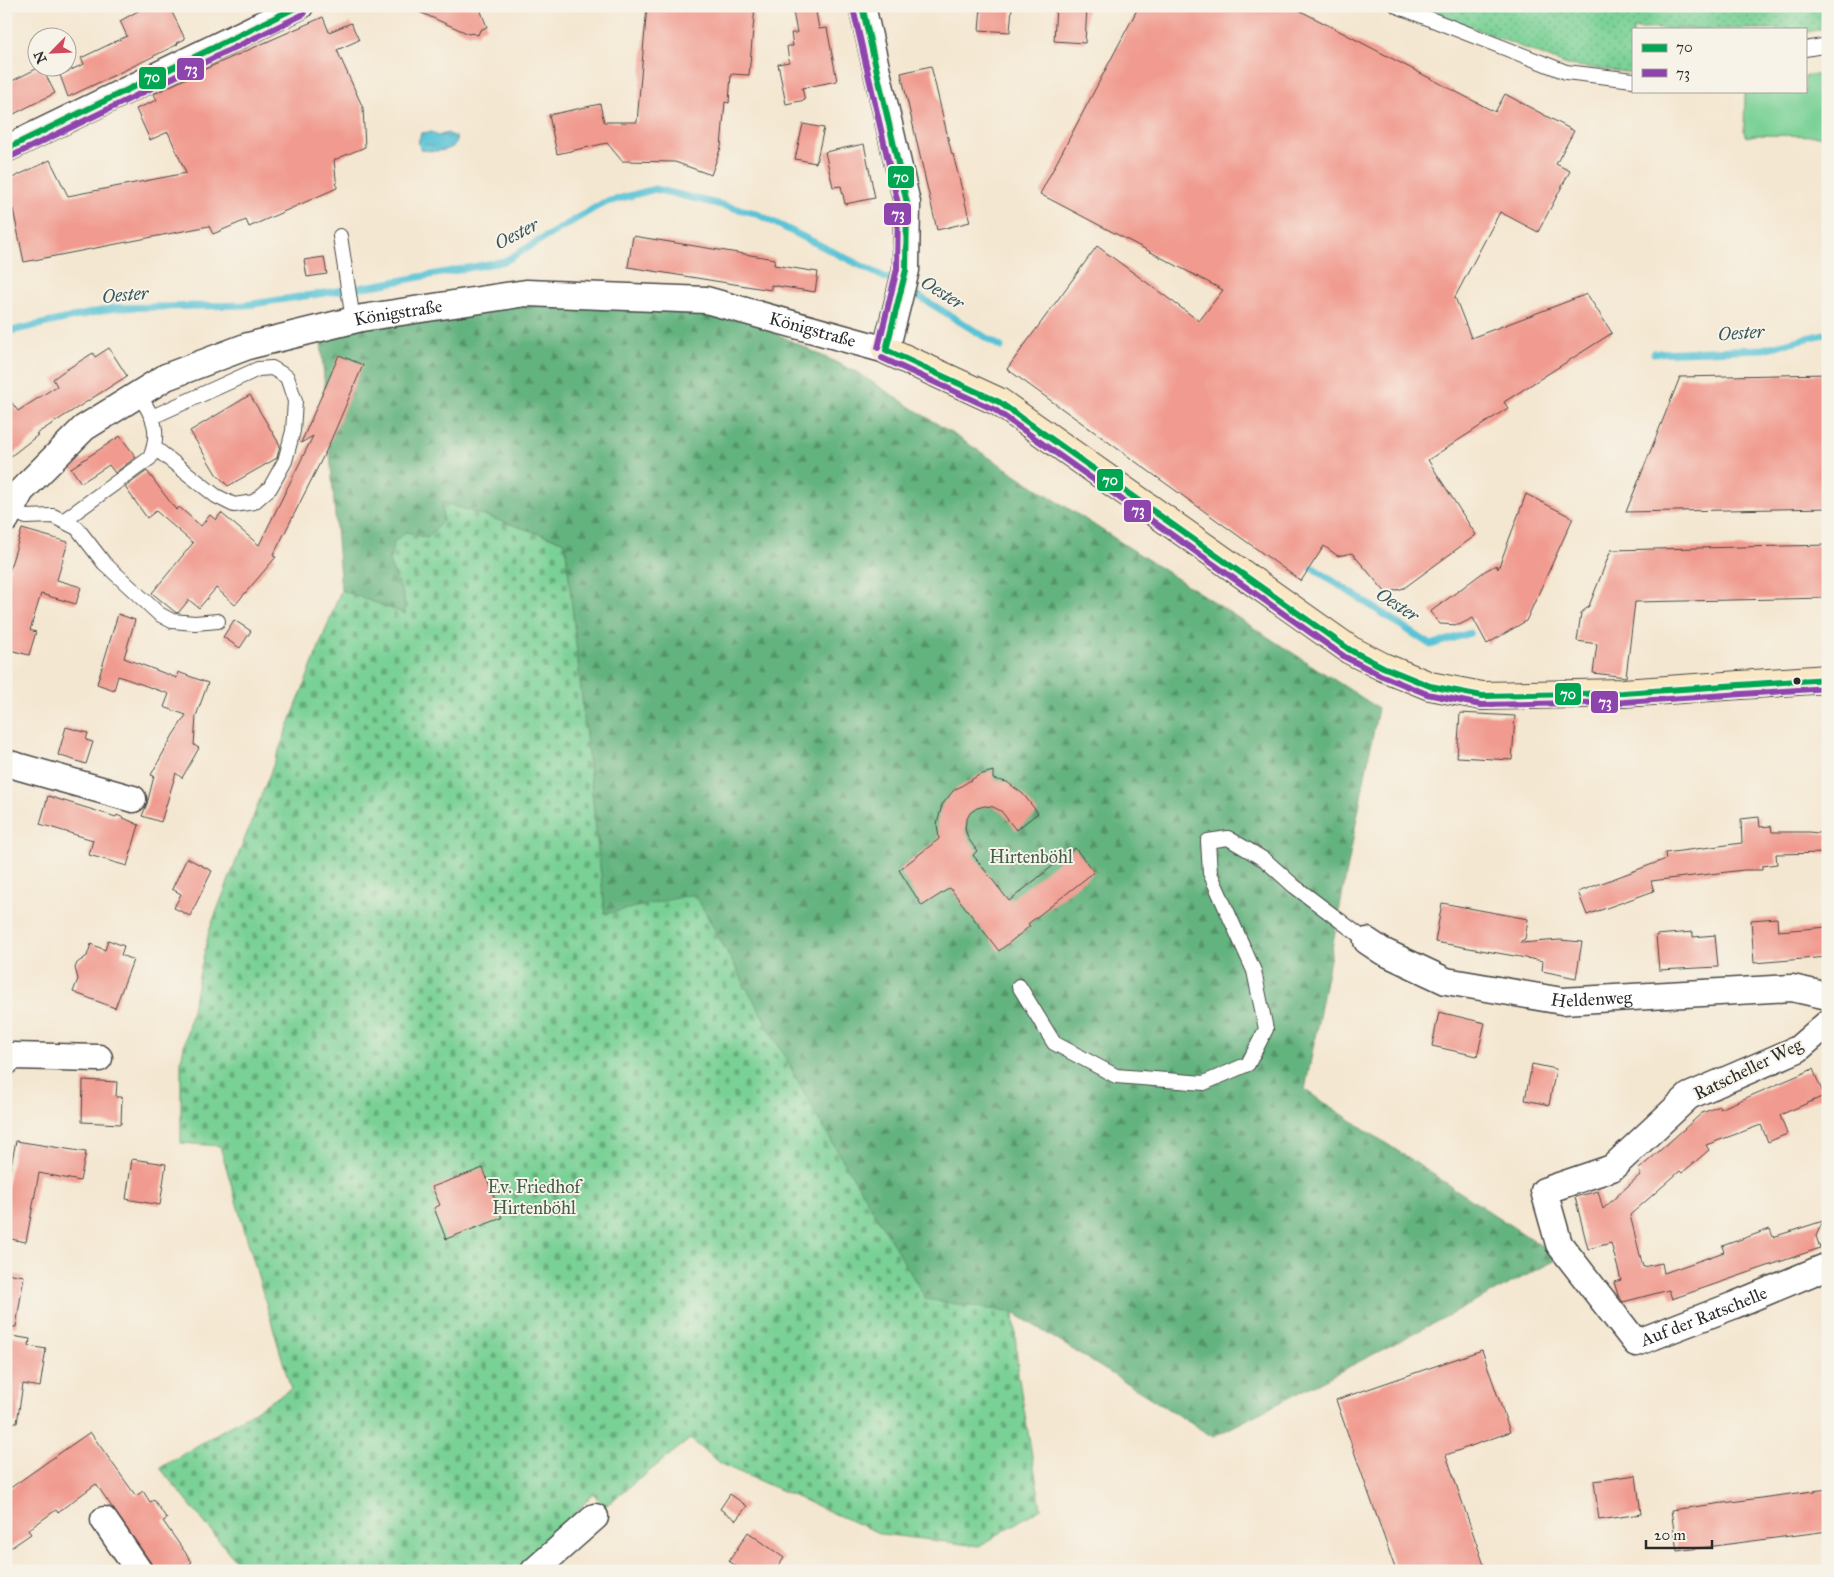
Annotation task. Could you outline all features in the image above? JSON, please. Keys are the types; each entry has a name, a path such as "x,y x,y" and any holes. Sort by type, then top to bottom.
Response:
{"street":[{"path":"6,149 300,6"},
{"path":"862,6 907,203 906,270 886,350"},
{"name":"Königstraße","path":"9,514 21,491 84,428 166,377 351,310 526,294 706,300 886,350 998,402 1350,650 1383,667 1430,686 1491,696 1622,693 1828,679"},
{"path":"6,763 133,799"},
{"name":"Heldenweg","path":"1367,941 1382,951 1446,981 1562,1001 1792,988 1828,996"},
{"name":"Ratscheller Weg","path":"1544,1191 1612,1168 1689,1096 1798,1049 1828,1023"},
{"path":"6,1062 12,1056 99,1058"},
{"name":"Auf der Ratschelle","path":"1544,1191 1560,1244 1636,1343 1828,1266"},
{"path":"534,1571 595,1517"},
{"path":"104,1520 139,1571"}],"lane":[{"path":"1397,6 1566,72 1632,80"},
{"path":"1806,49 1828,45"},
{"path":"340,236 351,310"},
{"path":"152,416 258,369 272,368 287,377 295,401 294,431 285,461 270,488 254,502 234,505 216,496 154,448"},
{"path":"63,521 150,458 154,448 156,430 152,416 138,394"},
{"path":"9,514 26,517 53,516 77,528 104,564 159,614 172,621 195,623 218,621"},
{"path":"1019,986 1054,1043 1116,1076 1204,1083 1248,1064 1266,1029 1254,971 1210,873 1208,841 1228,838 1265,860 1294,886 1367,941"}],"green space":[{"path":"1417,6 1826,6 1828,9 1828,27 1806,33 1806,28 1632,28 1632,73 1567,65"},
{"path":"1806,75 1828,75 1828,136 1755,135 1747,137 1744,130 1745,92 1806,92"},
{"name":"Hirtenböhl","path":"526,293 706,300 858,373 1378,708 1305,1090 1560,1258 1213,1437 1014,1313 926,1300 826,1132 605,914 565,542 442,502 443,521 427,538 406,532 389,562 404,597 405,614 341,590 320,329"},
{"name":"Ev. Friedhof Hirtenböhl","path":"442,502 565,542 605,914 695,894 826,1132 926,1299 1014,1313 1018,1374 1041,1508 979,1546 881,1534 723,1465 690,1439 604,1507 593,1493 527,1571 244,1571 160,1468 291,1389 220,1146 181,1143 181,1060 209,931 341,590 405,614 404,597 389,562 394,542 406,532 427,538 443,521"}],"water":[{"path":"431,132 438,136 447,133 456,137 456,144 444,150 421,150 418,143 421,133"}],"building":[{"path":"147,6 169,6 185,39 140,63 68,97 61,78 78,78 78,67 84,64 81,58 127,36 120,21"},
{"path":"406,6 475,6 480,9 487,27 480,30 478,35 469,34"},
{"path":"647,6 755,6 749,75 731,74 729,103 725,102 721,147 711,175 675,162 622,161 607,143 557,154 549,115 600,104 604,122 637,122"},
{"path":"792,6 815,6 819,29 827,28 837,81 802,88 805,100 786,104 778,64 789,62 787,46 793,46 791,33 797,33"},
{"path":"981,6 1012,6 1010,32 979,30"},
{"path":"1056,6 1087,6 1085,43 1054,41"},
{"path":"1139,6 1291,6 1495,112 1505,94 1574,131 1556,164 1570,171 1538,232 1500,212 1455,297 1471,338 1587,294 1612,333 1504,402 1508,408 1428,460 1476,535 1404,588 1386,593 1352,553 1338,556 1324,546 1301,581 1007,369 1097,246 1199,321 1223,290 1040,194"},
{"path":"323,17 329,32 351,23 359,40 337,50 363,108 365,147 334,160 337,188 249,227 246,220 213,234 209,226 24,262 13,209 6,212 6,181 50,160 68,196 186,173 168,132 150,140 136,109 157,100 154,94 203,70"},
{"path":"931,66 970,222 937,230 901,73"},
{"path":"28,73 28,78 47,78 55,93 6,118 6,84"},
{"path":"803,124 824,128 816,163 795,159"},
{"path":"864,144 875,198 845,204 841,186 833,187 825,152"},
{"path":"633,236 775,259 774,265 818,272 815,292 771,285 771,290 628,267"},
{"path":"324,257 327,274 307,277 304,260"},
{"path":"109,348 127,376 36,434 38,435 6,460 6,395 18,411 57,386 53,379 61,373 93,353 95,357"},
{"path":"339,355 363,365 328,447 273,556 276,557 235,605 216,588 199,608 189,600 178,613 175,612 152,593 193,543 156,511 147,518 125,487 147,471 176,510 179,507 201,526 210,515 216,520 221,513 259,545 313,436 301,443"},
{"path":"1828,374 1828,508 1626,512 1680,377"},
{"path":"250,395 280,445 277,458 228,486 216,474 190,431"},
{"path":"120,436 136,457 115,473 109,465 81,483 71,468"},
{"path":"1526,494 1573,518 1526,621 1487,644 1473,618 1459,625 1440,624 1430,612 1485,571 1496,565 1498,569"},
{"path":"22,529 68,542 57,580 81,587 76,604 41,594 30,630 36,632 29,655 6,649 6,581"},
{"path":"1828,545 1828,598 1635,602 1626,677 1593,673 1597,644 1577,641 1581,613 1589,606 1611,550"},
{"path":"118,614 135,620 124,658 177,678 178,672 208,683 196,716 194,745 199,748 182,778 176,773 161,822 142,816 154,776 151,775 186,715 164,707 169,694 118,676 114,690 97,684"},
{"path":"234,620 251,631 240,648 223,637"},
{"path":"1460,713 1515,716 1512,760 1457,757"},
{"path":"66,727 88,733 86,740 93,742 86,764 58,755"},
{"path":"993,771 993,779 1007,782 1023,794 1038,813 1016,830 1001,811 993,807 977,808 970,813 966,821 965,829 968,838 977,851 973,855 1009,901 1075,848 1094,872 1028,924 1030,926 999,951 950,888 922,906 899,870 939,839 937,824 942,805 953,791 979,775"},
{"path":"48,796 116,817 117,815 139,825 127,866 89,855 93,840 40,824"},
{"path":"1759,817 1760,827 1771,826 1772,832 1828,834 1828,853 1776,854 1777,864 1762,866 1762,870 1744,870 1651,881 1654,891 1587,915 1578,892 1666,859 1665,853 1742,843 1741,819"},
{"path":"187,858 212,871 190,916 174,908 181,894 172,889"},
{"path":"1442,903 1528,919 1525,939 1521,943 1560,940 1582,942 1576,978 1542,971 1543,961 1435,942"},
{"path":"1777,918 1778,931 1828,927 1828,957 1754,963 1751,920"},
{"path":"1693,932 1693,937 1715,935 1718,967 1659,970 1656,935"},
{"path":"108,940 124,946 121,955 133,960 115,1008 73,992 78,979 75,968 77,963 87,956 91,944 105,950"},
{"path":"1439,1012 1485,1023 1477,1056 1432,1046"},
{"path":"1532,1064 1556,1069 1549,1105 1525,1100"},
{"path":"1813,1069 1824,1096 1780,1115 1787,1134 1768,1142 1761,1125 1706,1145 1709,1150 1682,1173 1680,1171 1630,1215 1643,1267 1662,1263 1664,1273 1724,1252 1722,1246 1770,1229 1773,1237 1823,1221 1816,1236 1820,1248 1672,1299 1669,1290 1623,1302 1618,1295 1614,1282 1621,1280 1611,1243 1588,1249 1575,1197 1598,1191 1603,1209 1641,1174 1638,1170 1702,1113 1720,1106 1720,1109"},
{"path":"83,1080 117,1082 116,1097 122,1097 121,1124 82,1122"},
{"path":"16,1141 86,1152 80,1181 39,1173 26,1242 6,1238 6,1190"},
{"path":"132,1159 166,1164 160,1205 126,1199"},
{"path":"483,1168 502,1218 446,1239 434,1208 440,1205 432,1187"},
{"path":"6,1273 24,1276 16,1327 6,1326"},
{"path":"6,1335 30,1339 29,1346 46,1349 40,1387 23,1384 17,1423 6,1422"},
{"path":"1482,1350 1510,1432 1446,1455 1486,1571 1396,1571 1336,1400"},
{"path":"90,1432 136,1496 143,1491 150,1502 154,1500 167,1519 163,1521 192,1562 179,1571 154,1571 151,1563 96,1484 58,1512 56,1510 28,1530 31,1534 6,1551 6,1491"},
{"path":"1636,1475 1641,1514 1599,1520 1594,1481"},
{"path":"1828,1489 1828,1531 1677,1551 1671,1510"},
{"path":"730,1494 747,1506 736,1520 720,1509"},
{"path":"748,1532 784,1558 775,1571 743,1571 729,1561"}],"waterway":[{"name":"Oester","path":"6,332 114,308 246,305 377,285 505,261 603,203 655,189 755,213 898,284"},
{"name":"Oester","path":"907,289 1001,347"},
{"name":"Oester","path":"1654,353 1763,349 1828,333"},
{"name":"Oester","path":"1313,568 1431,645 1470,633"}],"transit line":[{"name":"70","path":"6,149 299,6"},
{"name":"70","path":"862,6 907,203 906,270 886,350"},
{"name":"73","path":"853,8 898,204 897,269 878,348"},
{"name":"73","path":"10,157 304,14"},
{"name":"70","path":"886,350 999,402 1350,650 1383,667 1430,686 1482,696 1623,693 1828,679"},
{"name":"73","path":"882,358 995,410 1345,657 1380,675 1427,694 1481,705 1624,702 1828,688"}]}
